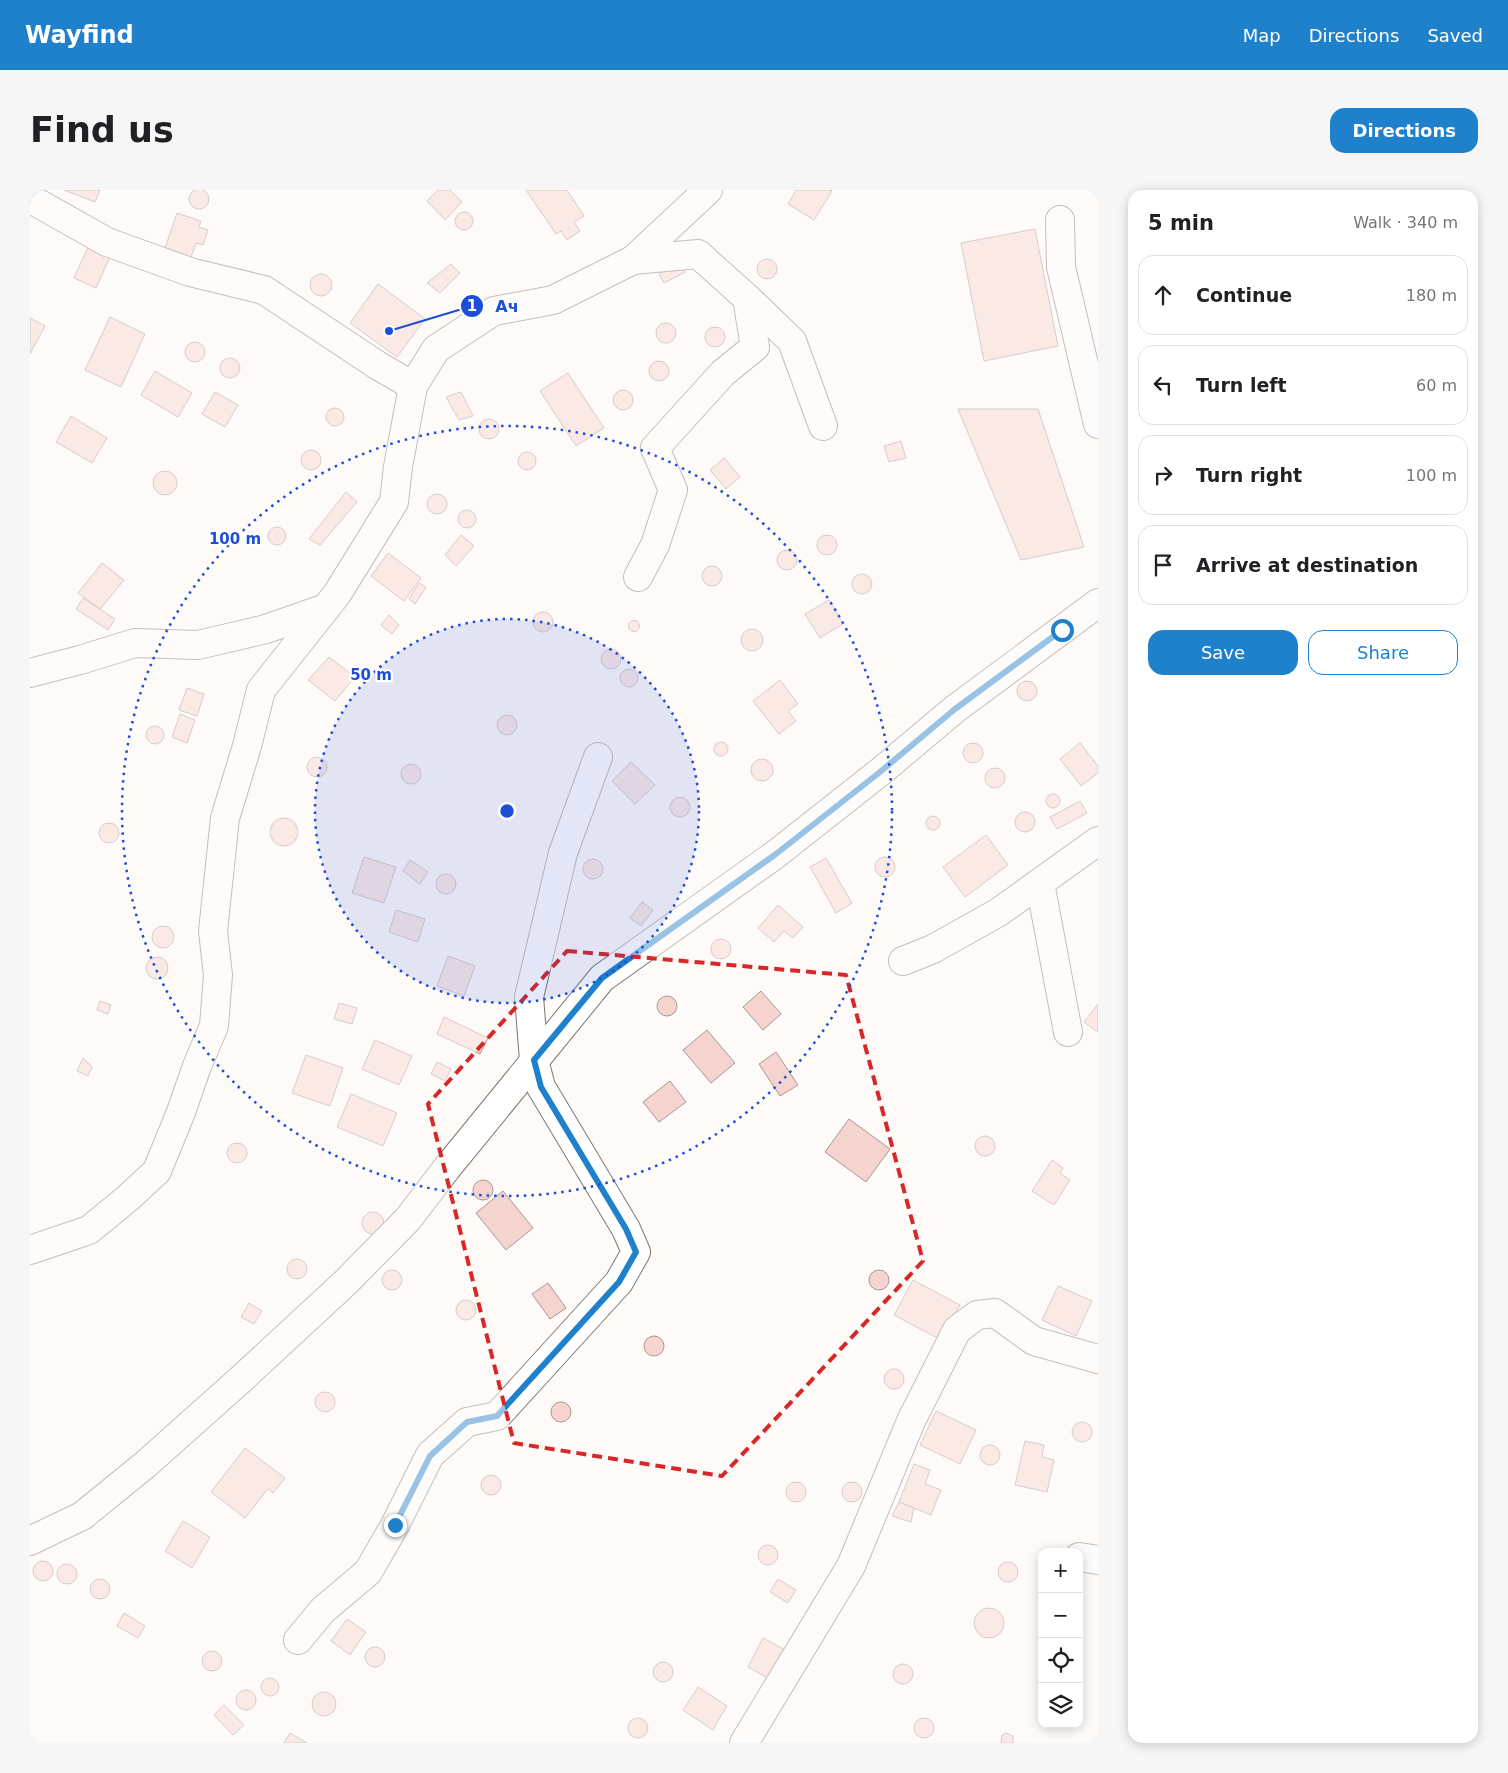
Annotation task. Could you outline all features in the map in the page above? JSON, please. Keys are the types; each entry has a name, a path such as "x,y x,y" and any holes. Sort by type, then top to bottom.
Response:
{"street":[{"path":"30,1250 89,1230 157,1171 214,1026 218,975 213,931 225,818 261,690 337,594 394,502 398,467 413,386 436,350 494,311 554,300 633,260 708,190"},
{"path":"30,197 107,242 190,272 264,290 377,365 413,386"},
{"path":"1060,220 1061,267 1098,424"},
{"path":"633,260 698,254 792,341 823,426"},
{"path":"638,577 655,545 673,490 654,448 724,372 754,347 747,298"},
{"path":"30,1542 82,1516 146,1464 346,1282 408,1220 534,1060 602,978 776,854 880,772 955,709 1098,603"},
{"path":"30,673 135,643 198,645 266,629 326,608"},
{"path":"298,1640 323,1610 368,1572 395,1525 430,1456 467,1422 497,1416 619,1282 636,1252 626,1229 541,1087 534,1060 529,997 563,853 598,757"},
{"path":"903,961 934,949 1000,912 1098,841"},
{"path":"1040,883 1068,1032"},
{"path":"744,1743 850,1566 912,1421 957,1330 977,1315 995,1313 1034,1341 1098,1359"},
{"path":"1083,1558 1098,1560"}],"highlighted area":[{"path":"567,951 846,975 923,1261 722,1476 514,1443 428,1104"}],"building":[{"path":"199,189 206,192 209,199 206,206 199,209 192,206 189,199 192,192"},
{"path":"64,190 100,190 95,202"},
{"path":"438,190 450,190 462,202 445,220 427,201"},
{"path":"526,190 567,190 584,216 574,222 580,231 567,240 561,231 556,234"},
{"path":"796,190 832,191 814,220 788,204"},
{"path":"464,212 470,215 473,221 470,227 464,230 458,227 455,221 458,215"},
{"path":"177,213 201,221 199,227 208,230 203,245 196,243 191,257 165,248"},
{"path":"1035,229 1058,346 984,361 961,243"},
{"path":"88,247 110,257 96,288 74,278"},
{"path":"767,259 774,262 777,269 774,276 767,279 760,276 757,269 760,262"},
{"path":"681,262 685,272 664,283 659,274"},
{"path":"451,264 460,273 440,293 427,283"},
{"path":"321,274 329,277 332,285 329,293 321,296 313,293 310,285 313,277"},
{"path":"378,284 425,319 397,357 350,323"},
{"path":"110,317 145,334 121,387 85,370"},
{"path":"30,318 45,326 30,354"},
{"path":"666,323 673,326 676,333 673,340 666,343 659,340 656,333 659,326"},
{"path":"715,327 722,330 725,337 722,344 715,347 708,344 705,337 708,330"},
{"path":"195,342 202,345 205,352 202,359 195,362 188,359 185,352 188,345"},
{"path":"230,358 237,361 240,368 237,375 230,378 223,375 220,368 223,361"},
{"path":"659,361 666,364 669,371 666,378 659,381 652,378 649,371 652,364"},
{"path":"155,371 192,393 178,417 141,395"},
{"path":"568,373 604,428 576,446 540,391"},
{"path":"623,390 630,393 633,400 630,407 623,410 616,407 613,400 616,393"},
{"path":"215,392 238,405 225,427 202,414"},
{"path":"461,392 473,416 459,420 446,397"},
{"path":"335,408 341,411 344,417 341,423 335,426 329,423 326,417 329,411"},
{"path":"958,409 1038,409 1084,547 1021,560"},
{"path":"71,416 107,438 92,463 56,442"},
{"path":"485,419 493,419 499,425 499,433 493,439 485,439 479,433 479,425"},
{"path":"901,441 906,458 889,462 884,446"},
{"path":"311,450 318,453 321,460 318,467 311,470 304,467 301,460 304,453"},
{"path":"523,452 531,452 536,457 534,468 523,470 518,465 518,457"},
{"path":"724,458 740,477 726,489 710,470"},
{"path":"165,471 170,472 176,478 176,488 170,494 165,495 160,494 154,488 153,483 154,478 160,472"},
{"path":"346,492 357,502 320,545 309,539"},
{"path":"437,494 444,497 447,504 444,511 437,514 430,511 427,504 430,497"},
{"path":"467,510 473,513 476,519 473,525 467,528 461,525 458,519 461,513"},
{"path":"277,527 283,530 286,536 283,542 277,545 271,542 268,536 271,530"},
{"path":"461,535 474,546 456,566 445,555"},
{"path":"827,535 834,538 837,545 834,552 827,555 820,552 817,545 820,538"},
{"path":"787,550 794,553 797,560 794,567 787,570 780,567 777,560 780,553"},
{"path":"388,553 421,578 404,601 371,576"},
{"path":"102,563 124,580 100,609 78,593"},
{"path":"712,566 719,569 722,576 719,583 712,586 705,583 702,576 705,569"},
{"path":"862,574 869,577 872,584 869,591 862,594 855,591 852,584 855,577"},
{"path":"419,583 426,587 415,604 409,599"},
{"path":"83,598 115,619 108,630 76,609"},
{"path":"829,600 843,624 820,638 805,614"},
{"path":"543,612 550,615 553,622 550,629 543,632 536,629 533,622 536,615"},
{"path":"389,615 399,625 392,634 381,625"},
{"path":"634,620 640,626 634,632 628,626"},
{"path":"752,629 760,632 763,640 760,648 752,651 744,648 741,640 744,632"},
{"path":"611,649 618,652 621,659 618,666 611,669 604,666 601,659 604,652"},
{"path":"329,657 355,677 335,701 308,680"},
{"path":"625,669 633,669 638,674 636,685 625,687 620,682 620,674"},
{"path":"780,680 798,704 788,711 796,721 779,734 753,701"},
{"path":"1027,681 1034,684 1037,691 1034,698 1027,701 1020,698 1017,691 1020,684"},
{"path":"187,688 204,694 197,716 179,710"},
{"path":"180,714 195,720 187,743 172,737"},
{"path":"507,715 514,718 517,725 514,732 507,735 500,732 497,725 500,718"},
{"path":"155,726 161,729 164,735 161,741 155,744 149,741 146,735 149,729"},
{"path":"721,742 726,744 728,749 726,754 721,756 716,754 714,749 716,744"},
{"path":"973,743 980,746 983,753 980,760 973,763 966,760 963,753 966,746"},
{"path":"1080,743 1098,766 1098,773 1081,786 1060,759"},
{"path":"317,757 324,760 327,767 324,774 317,777 310,774 307,767 310,760"},
{"path":"762,759 770,762 773,770 770,778 762,781 754,778 751,770 754,762"},
{"path":"631,762 655,785 635,804 612,781"},
{"path":"411,764 418,767 421,774 418,781 411,784 404,781 401,774 404,767"},
{"path":"995,768 1002,771 1005,778 1002,785 995,788 988,785 985,778 988,771"},
{"path":"1053,794 1058,796 1060,801 1058,806 1053,808 1048,806 1046,801 1048,796"},
{"path":"680,797 687,800 690,807 687,814 680,817 673,814 670,807 673,800"},
{"path":"1080,801 1087,813 1057,829 1050,817"},
{"path":"1025,812 1032,815 1035,822 1032,829 1025,832 1018,829 1015,822 1018,815"},
{"path":"933,816 938,818 940,823 938,828 933,830 928,828 926,823 928,818"},
{"path":"284,818 294,822 298,832 294,842 284,846 274,842 270,832 274,822"},
{"path":"109,823 116,826 119,833 116,840 109,843 102,840 99,833 102,826"},
{"path":"986,835 1008,865 965,897 943,867"},
{"path":"364,857 396,867 384,903 352,893"},
{"path":"885,857 892,860 895,867 892,874 885,877 878,874 875,867 878,860"},
{"path":"826,858 852,903 836,913 810,867"},
{"path":"593,859 600,862 603,869 600,876 593,879 586,876 583,869 586,862"},
{"path":"410,860 428,872 420,884 403,871"},
{"path":"446,874 453,877 456,884 453,891 446,894 439,891 436,884 439,877"},
{"path":"642,902 653,910 641,926 630,918"},
{"path":"778,905 803,927 793,938 784,931 774,942 758,928"},
{"path":"396,910 425,919 418,942 389,932"},
{"path":"163,926 171,929 174,937 171,945 163,948 155,945 152,937 155,929"},
{"path":"721,939 728,942 731,949 728,956 721,959 714,956 711,949 714,942"},
{"path":"448,956 475,966 464,996 437,986"},
{"path":"157,957 165,960 168,968 165,976 157,979 149,976 146,968 149,960"},
{"path":"761,991 781,1014 763,1030 743,1007"},
{"path":"667,996 674,999 677,1006 674,1013 667,1016 660,1013 657,1006 660,999"},
{"path":"100,1001 111,1005 108,1014 97,1010"},
{"path":"339,1003 357,1008 352,1024 334,1019"},
{"path":"1098,1004 1098,1032 1084,1022"},
{"path":"444,1017 488,1038 480,1054 437,1034"},
{"path":"707,1030 735,1063 711,1083 683,1050"},
{"path":"375,1040 412,1056 399,1085 362,1069"},
{"path":"776,1052 798,1085 780,1096 759,1064"},
{"path":"306,1055 343,1068 330,1106 292,1093"},
{"path":"83,1058 92,1067 88,1076 77,1071"},
{"path":"437,1062 451,1069 445,1081 431,1074"},
{"path":"670,1081 686,1102 659,1122 643,1102"},
{"path":"351,1094 397,1113 383,1146 337,1127"},
{"path":"849,1119 890,1149 866,1182 825,1152"},
{"path":"985,1136 992,1139 995,1146 992,1153 985,1156 978,1153 975,1146 978,1139"},
{"path":"237,1143 244,1146 247,1153 244,1160 237,1163 230,1160 227,1153 230,1146"},
{"path":"1052,1160 1063,1168 1060,1173 1070,1180 1054,1205 1032,1191"},
{"path":"483,1180 490,1183 493,1190 490,1197 483,1200 476,1197 473,1190 476,1183"},
{"path":"503,1191 533,1228 506,1250 476,1213"},
{"path":"373,1212 381,1215 384,1223 381,1231 373,1234 365,1231 362,1223 365,1215"},
{"path":"297,1259 304,1262 307,1269 304,1276 297,1279 290,1276 287,1269 290,1262"},
{"path":"392,1270 399,1273 402,1280 399,1287 392,1290 385,1287 382,1280 385,1273"},
{"path":"879,1270 886,1273 889,1280 886,1287 879,1290 872,1287 869,1280 872,1273"},
{"path":"913,1280 960,1305 941,1340 894,1315"},
{"path":"548,1283 566,1308 550,1319 532,1294"},
{"path":"1058,1286 1092,1301 1076,1336 1042,1320"},
{"path":"466,1300 473,1303 476,1310 473,1317 466,1320 459,1317 456,1310 459,1303"},
{"path":"249,1303 262,1311 254,1324 241,1317"},
{"path":"654,1336 661,1339 664,1346 661,1353 654,1356 647,1353 644,1346 647,1339"},
{"path":"894,1369 901,1372 904,1379 901,1386 894,1389 887,1386 884,1379 887,1372"},
{"path":"325,1392 332,1395 335,1402 332,1409 325,1412 318,1409 315,1402 318,1395"},
{"path":"561,1402 568,1405 571,1412 568,1419 561,1422 554,1419 551,1412 554,1405"},
{"path":"936,1411 976,1430 960,1464 920,1445"},
{"path":"1082,1422 1089,1425 1092,1432 1089,1439 1082,1442 1075,1439 1072,1432 1075,1425"},
{"path":"1025,1441 1044,1445 1042,1457 1054,1460 1047,1492 1015,1485"},
{"path":"990,1445 997,1448 1000,1455 997,1462 990,1465 983,1462 980,1455 983,1448"},
{"path":"245,1448 285,1478 273,1493 268,1489 245,1518 211,1492"},
{"path":"914,1464 930,1470 925,1484 941,1490 931,1515 899,1502"},
{"path":"491,1475 498,1478 501,1485 498,1492 491,1495 484,1492 481,1485 484,1478"},
{"path":"796,1482 803,1485 806,1492 803,1499 796,1502 789,1499 786,1492 789,1485"},
{"path":"852,1482 859,1485 862,1492 859,1499 852,1502 845,1499 842,1492 845,1485"},
{"path":"899,1502 914,1508 911,1522 892,1516"},
{"path":"183,1521 210,1537 192,1568 165,1551"},
{"path":"768,1545 775,1548 778,1555 775,1562 768,1565 761,1562 758,1555 761,1548"},
{"path":"43,1561 50,1564 53,1571 50,1578 43,1581 36,1578 33,1571 36,1564"},
{"path":"1008,1562 1015,1565 1018,1572 1015,1579 1008,1582 1001,1579 998,1572 1001,1565"},
{"path":"67,1564 74,1567 77,1574 74,1581 67,1584 60,1581 57,1574 60,1567"},
{"path":"100,1579 107,1582 110,1589 107,1596 100,1599 93,1596 90,1589 93,1582"},
{"path":"778,1579 796,1590 788,1603 770,1592"},
{"path":"989,1608 1000,1612 1004,1623 1000,1634 989,1638 978,1634 974,1623 978,1612"},
{"path":"124,1613 145,1626 138,1638 117,1626"},
{"path":"347,1619 366,1632 350,1655 331,1641"},
{"path":"763,1638 787,1651 771,1680 748,1667"},
{"path":"375,1647 382,1650 385,1657 382,1664 375,1667 368,1664 365,1657 368,1650"},
{"path":"212,1651 219,1654 222,1661 219,1668 212,1671 205,1668 202,1661 205,1654"},
{"path":"663,1662 670,1665 673,1672 670,1679 663,1682 656,1679 653,1672 656,1665"},
{"path":"903,1664 910,1667 913,1674 910,1681 903,1684 896,1681 893,1674 896,1667"},
{"path":"270,1678 276,1681 279,1687 276,1693 270,1696 264,1693 261,1687 264,1681"},
{"path":"698,1687 727,1706 713,1730 683,1710"},
{"path":"246,1690 253,1693 256,1700 253,1707 246,1710 239,1707 236,1700 239,1693"},
{"path":"319,1692 329,1692 336,1699 336,1709 329,1716 319,1716 312,1709 312,1699"},
{"path":"224,1705 244,1725 233,1735 214,1715"},
{"path":"638,1718 645,1721 648,1728 645,1735 638,1738 631,1735 628,1728 631,1721"},
{"path":"924,1718 931,1721 934,1728 931,1735 924,1738 917,1735 914,1728 917,1721"},
{"path":"290,1733 307,1743 284,1743"},
{"path":"1006,1733 1013,1736 1013,1743 1001,1743 1002,1735"}],"place":[{"name":"Ач","path":"389,331"}],"route":[{"path":"395,1525 430,1456 467,1422 497,1416 619,1282 636,1252 626,1229 541,1087 534,1060 602,978 776,854 880,772 955,709 1062,630"}]}
